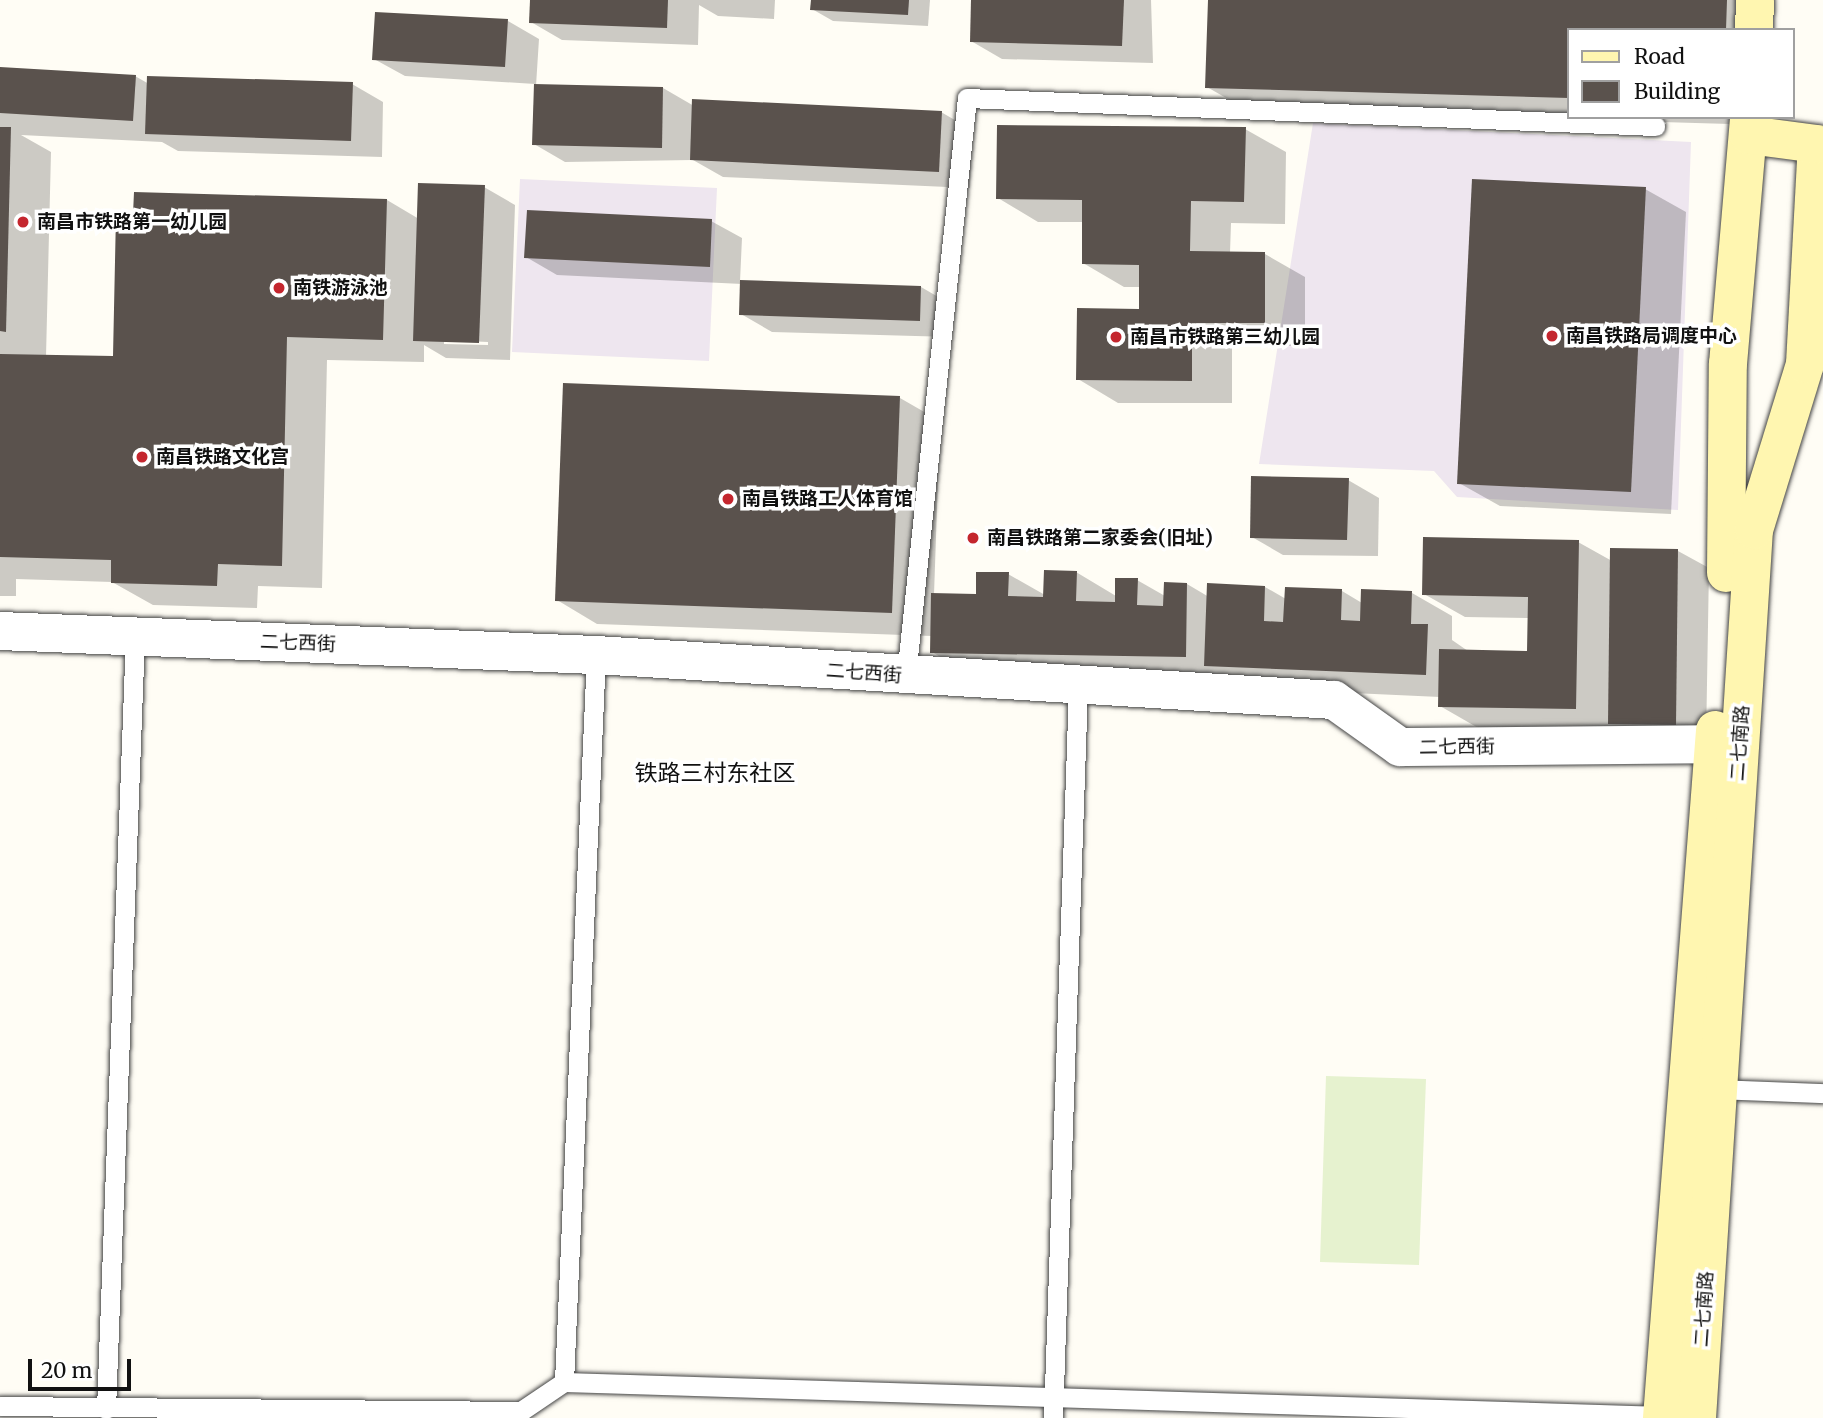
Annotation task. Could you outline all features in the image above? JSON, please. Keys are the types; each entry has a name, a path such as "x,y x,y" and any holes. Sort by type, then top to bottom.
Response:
{"main road":[{"path":"1754,28 1755,0"},
{"name":"二七南路","path":"1749,126 1817,144 1805,364 1754,530 1718,1089 1673,1417 1728,547 1728,364 1749,126"}],"street":[{"name":"二七西街","path":"0,631 596,655 1078,687 1334,700 1400,747 1714,744"}],"lane":[{"path":"906,676 967,98 1655,126"},
{"path":"106,1409 135,636"},
{"path":"564,1382 596,655"},
{"path":"1052,1409 1078,687"},
{"path":"1718,1089 1823,1093"},
{"path":"0,1406 521,1411 564,1382 1052,1409 1673,1417"}],"shaded area":[{"path":"1313,123 1691,142 1678,510 1457,497 1434,471 1259,464"},
{"path":"520,179 717,188 709,361 512,352"}],"green space":[{"path":"1326,1076 1426,1079 1419,1265 1320,1262"}],"building":[{"path":"530,0 668,0 667,28 529,23"},
{"path":"811,0 909,0 908,15 810,10"},
{"path":"971,0 1124,0 1122,46 970,42"},
{"path":"1208,0 1727,0 1726,28 1568,28 1568,98 1205,88"},
{"path":"375,12 508,19 505,67 372,60"},
{"path":"0,67 136,75 133,121 0,113"},
{"path":"147,76 353,82 351,141 145,134"},
{"path":"534,84 663,87 662,148 532,145"},
{"path":"692,99 942,111 939,172 690,160"},
{"path":"997,125 1246,127 1244,202 1191,201 1190,251 1265,252 1265,323 1192,323 1192,381 1076,380 1077,308 1139,309 1139,265 1082,264 1082,200 996,199"},
{"path":"0,127 11,127 6,332 0,331"},
{"name":"南昌铁路局调度中心","path":"1472,179 1646,187 1631,492 1457,484"},
{"path":"418,183 485,185 479,343 413,341"},
{"name":"南昌铁路文化宫","path":"134,192 387,199 383,340 287,337 282,566 218,564 217,586 111,583 111,560 0,557 0,354 113,356 116,214 133,214"},
{"path":"527,210 712,219 710,267 524,258"},
{"path":"740,280 921,286 920,321 739,315"},
{"name":"南昌铁路工人体育馆","path":"563,383 900,396 892,613 555,601"},
{"path":"1251,476 1349,478 1347,540 1250,538"},
{"path":"1423,537 1579,540 1576,709 1438,707 1439,649 1527,651 1528,597 1422,595"},
{"path":"1610,548 1678,549 1676,725 1608,724"},
{"path":"1044,570 1077,571 1076,601 1115,602 1115,578 1138,578 1137,605 1163,606 1164,582 1187,583 1186,657 930,653 931,593 976,594 976,572 1009,572 1008,596 1043,597"},
{"path":"1207,583 1265,586 1264,621 1283,622 1285,587 1342,589 1341,620 1360,621 1361,589 1412,591 1411,624 1428,624 1426,675 1204,666"}],"place":[{"name":"南昌市铁路第一幼儿园","path":"23,222"},
{"name":"南铁游泳池","path":"279,288"},
{"name":"南昌铁路局调度中心","path":"1552,336"},
{"name":"南昌市铁路第三幼儿园","path":"1116,337"},
{"name":"南昌铁路文化宫","path":"142,457"},
{"name":"南昌铁路工人体育馆","path":"728,499"},
{"name":"南昌铁路第二家委会(旧址)","path":"973,538"}],"district":[{"name":"铁路三村东社区","path":"715,773"}]}
